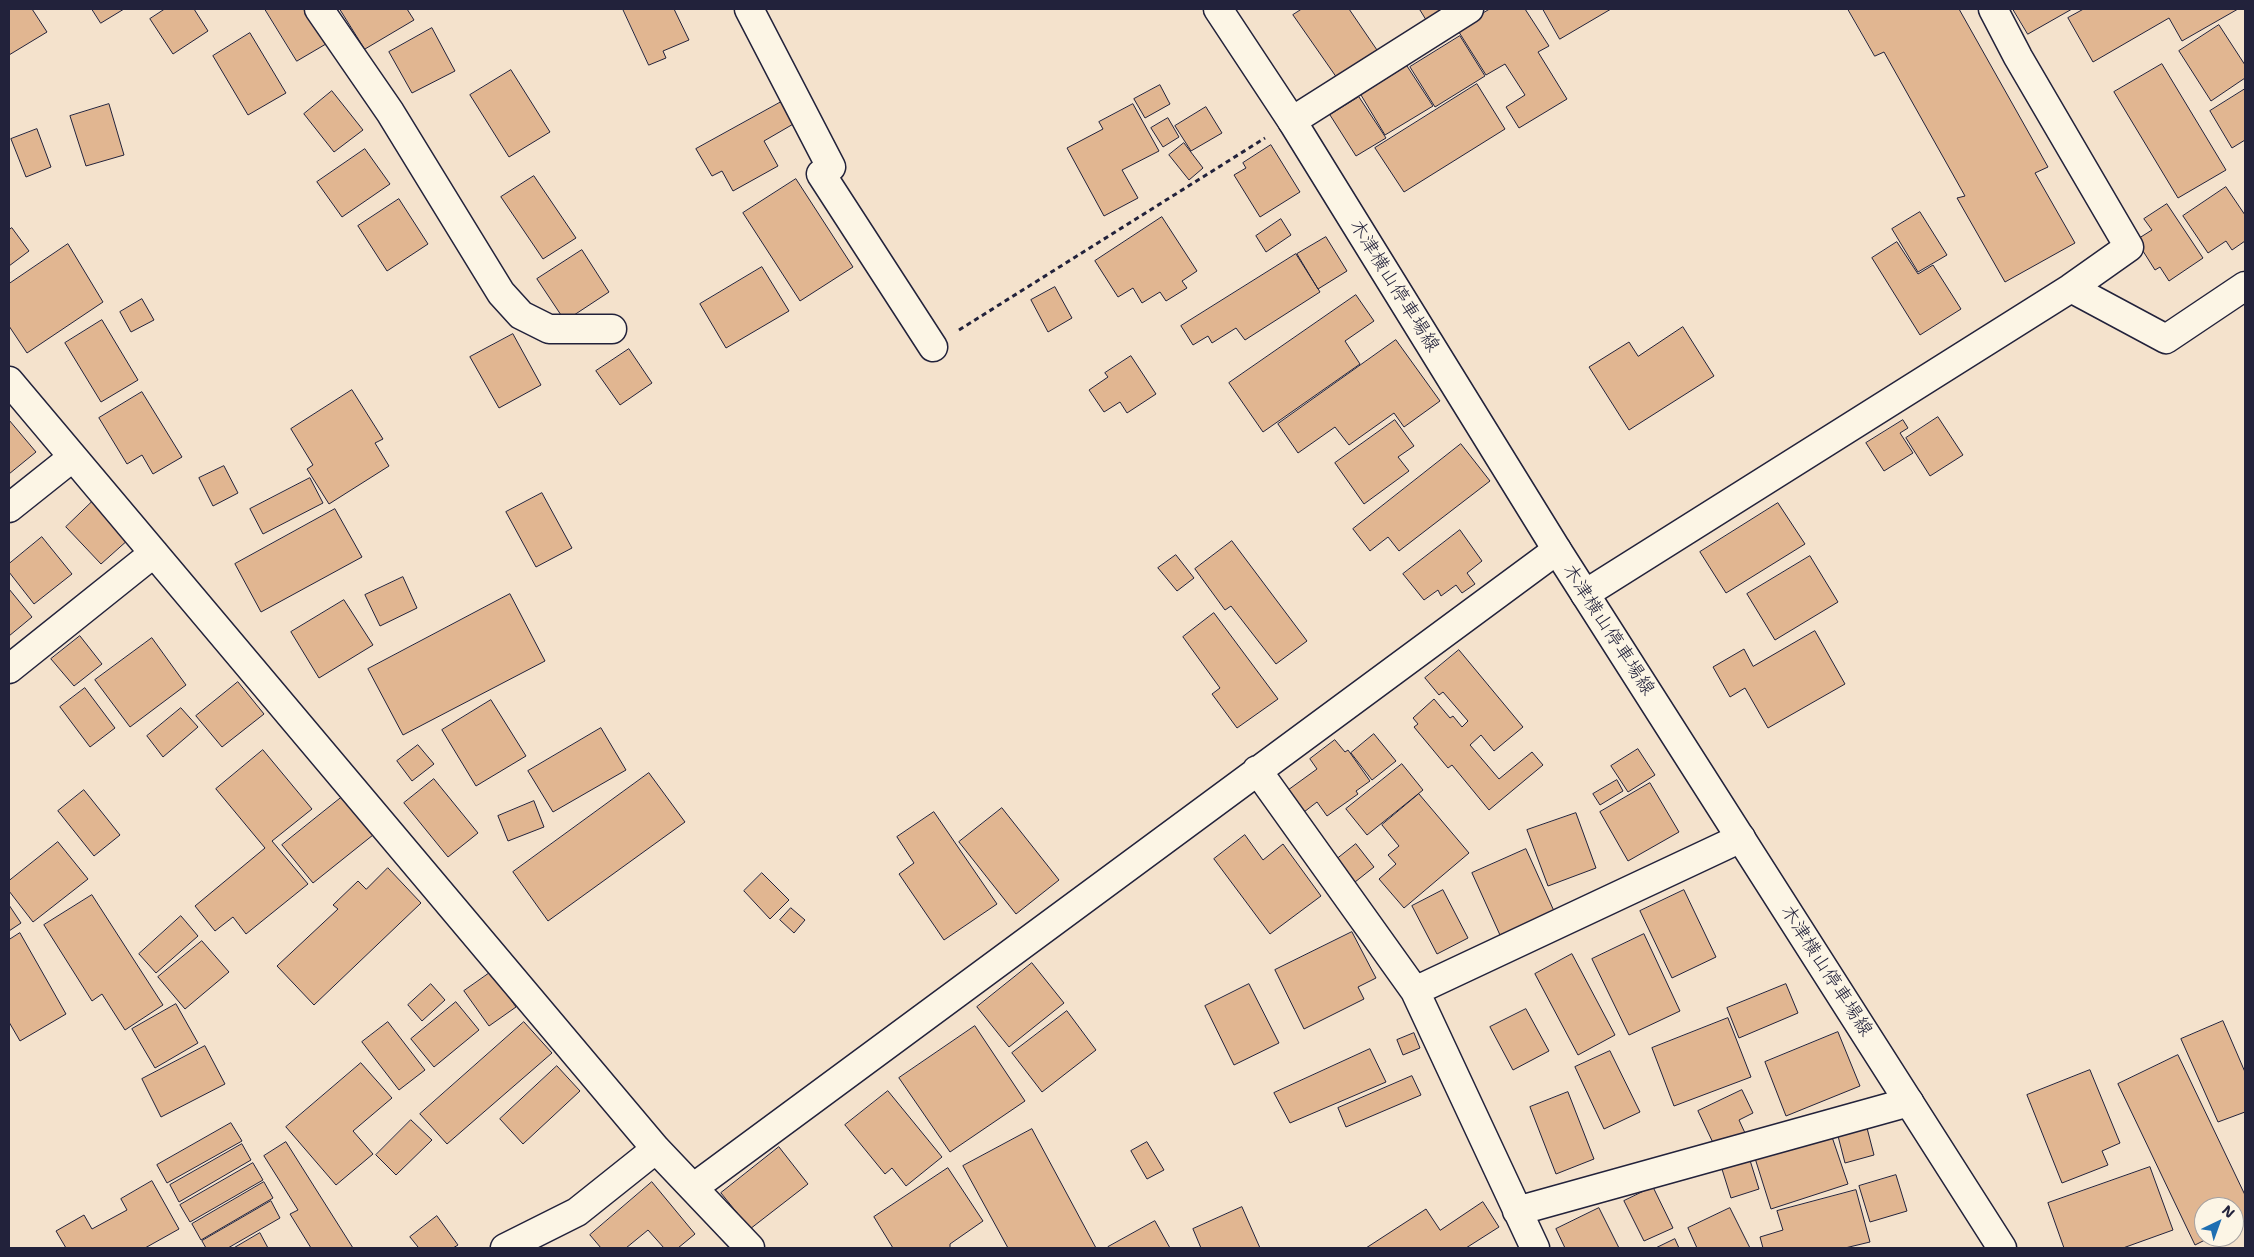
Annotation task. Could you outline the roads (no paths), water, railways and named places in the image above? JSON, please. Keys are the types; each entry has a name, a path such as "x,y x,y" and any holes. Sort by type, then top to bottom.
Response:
{"street":[{"path":"319,9 390,112 501,293 522,315 549,328 612,329"},
{"path":"749,9 831,167 821,174 933,347"},
{"name":"木津横山停車場線","path":"1218,9 1292,121 1557,550 2002,1248"},
{"path":"1292,121 1469,9"},
{"path":"1585,594 2071,288 2129,247 2018,57 1993,9"},
{"path":"2071,288 2166,339 2245,286"},
{"path":"9,381 656,1149 750,1248"},
{"path":"9,508 73,457"},
{"path":"693,1188 1557,550"},
{"path":"9,669 154,553"},
{"path":"1257,770 1415,991 1535,1248"},
{"path":"1415,991 1741,838"},
{"path":"1517,1211 1910,1102"},
{"path":"505,1248 537,1241 577,1212 656,1149"}]}
